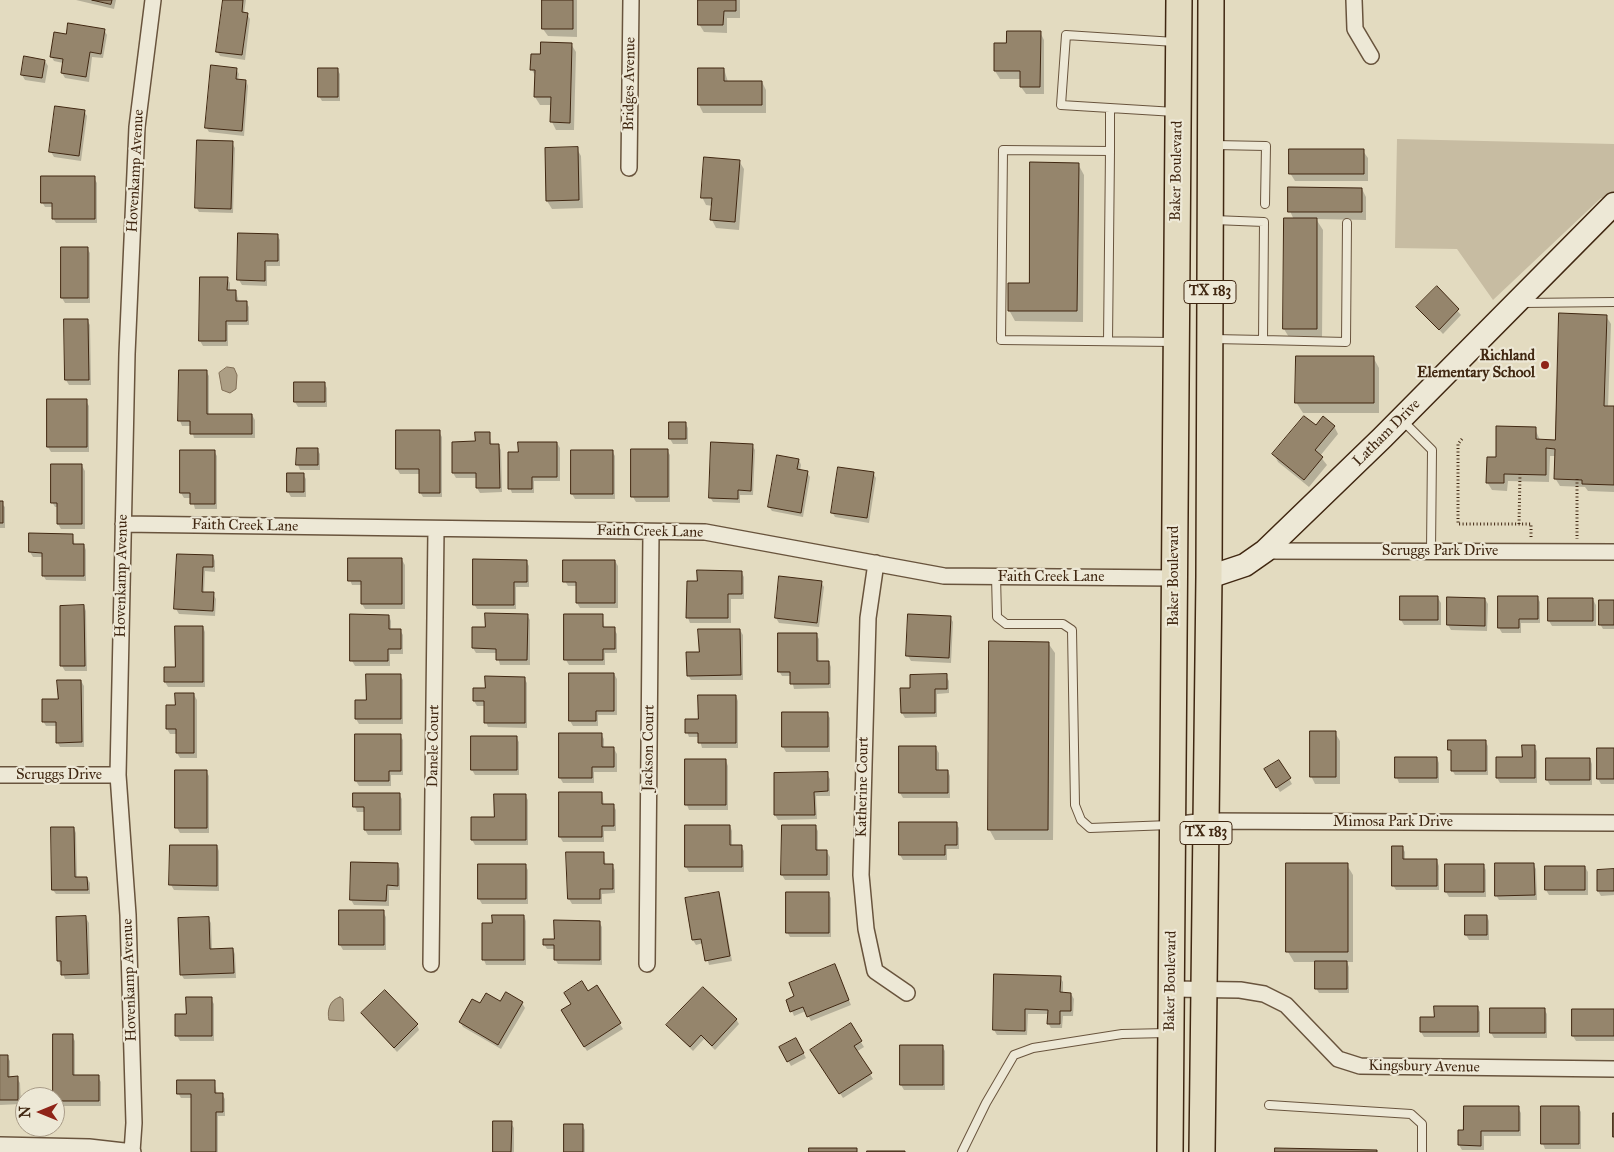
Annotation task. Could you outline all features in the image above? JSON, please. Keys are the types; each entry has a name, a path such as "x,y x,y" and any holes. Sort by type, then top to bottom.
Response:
{"main road":[{"name":"Baker Boulevard","path":"1170,1152 1179,0"},
{"name":"TX 183","path":"1202,1152 1209,577 1211,0"},
{"path":"1174,578 1209,577"}],"street":[{"name":"Hovenkamp Avenue","path":"132,1152 134,1123 128,925 118,775 127,354 137,127 153,0"},
{"name":"Bridges Avenue","path":"629,168 631,0"},
{"path":"1354,0 1355,29 1371,56"},
{"name":"Latham Drive","path":"1209,577 1244,565 1265,551 1518,303 1614,204"},
{"name":"Faith Creek Lane","path":"123,524 705,532 944,576 1174,578"},
{"name":"Danele Court","path":"431,964 436,529"},
{"name":"Jackson Court","path":"647,964 651,532"},
{"name":"Scruggs Park Drive","path":"1265,551 1614,552"},
{"name":"Katherine Court","path":"876,563 868,618 861,875 866,929 875,971 907,993"},
{"name":"Scruggs Drive","path":"0,775 118,775"},
{"name":"Mimosa Park Drive","path":"1172,825 1206,821 1614,823"},
{"name":"Kingsbury Avenue","path":"1172,988 1264,994 1286,1005 1338,1059 1360,1066 1614,1069"},
{"path":"0,1145 89,1147 132,1152"}],"lane":[{"path":"1177,112 1061,106 1066,35 1178,42"},
{"path":"1108,341 1110,108"},
{"path":"1210,145 1266,146 1264,204"},
{"path":"1110,151 1003,150 1001,340 1175,342"},
{"path":"1210,220 1264,222 1264,340"},
{"path":"1210,339 1346,342 1347,223"},
{"path":"1518,303 1614,302"},
{"path":"1401,419 1432,450 1431,551"},
{"path":"996,576 997,616 1006,624 1063,624 1072,630 1075,805 1081,820 1090,828 1172,825"},
{"path":"962,1152 986,1103 1014,1055 1033,1048 1122,1034 1170,1032"},
{"path":"1269,1105 1411,1114 1422,1124 1422,1152"}],"path":[{"path":"1462,439 1458,444 1458,524 1531,524 1530,551"},
{"path":"1519,524 1520,474"},
{"path":"1577,480 1577,552"}],"shaded area":[{"path":"1397,139 1614,144 1614,199 1601,198 1493,300 1457,249 1395,248"},
{"path":"227,367 234,368 237,375 236,389 230,393 222,390 219,373"},
{"path":"340,997 343,999 344,1021 329,1020 328,1013 331,1003"}],"building":[{"path":"92,0 112,0 111,4"},
{"path":"223,0 243,0 242,12 248,13 242,55 216,52"},
{"path":"542,0 573,0 573,29 542,29"},
{"path":"698,0 736,0 736,11 724,11 723,25 698,25"},
{"path":"68,23 105,29 101,54 90,52 86,77 61,73 63,59 50,57 54,32 66,34"},
{"path":"1007,31 1041,31 1040,87 1020,87 1020,71 994,71 994,43 1006,43"},
{"path":"541,42 572,43 570,123 550,122 551,97 534,97 535,70 530,70 531,54 540,54"},
{"path":"24,56 45,60 42,78 21,75"},
{"path":"211,65 237,68 236,79 246,80 242,131 205,128"},
{"path":"318,68 338,68 338,97 318,97"},
{"path":"698,68 724,68 724,81 762,81 762,105 698,105"},
{"path":"55,106 85,110 79,156 49,152"},
{"path":"197,140 233,141 231,209 195,208"},
{"path":"578,147 579,200 546,201 545,148"},
{"path":"1289,149 1364,149 1364,174 1289,174"},
{"path":"704,157 740,160 735,222 710,220 712,198 701,198"},
{"path":"1030,162 1079,163 1077,311 1008,311 1008,283 1029,283"},
{"path":"41,176 95,176 95,219 52,219 52,203 41,203"},
{"path":"1288,187 1362,188 1362,212 1288,212"},
{"path":"1284,218 1317,218 1317,329 1283,329"},
{"path":"238,233 278,234 278,261 265,261 265,281 237,280"},
{"path":"61,247 88,247 88,298 61,298"},
{"path":"200,277 228,277 227,290 236,290 236,301 247,301 247,321 226,321 226,341 199,341"},
{"path":"1437,286 1459,309 1439,330 1416,307"},
{"path":"1559,313 1607,315 1604,406 1614,406 1614,485 1582,484 1582,480 1554,479 1555,449 1546,448 1546,475 1504,474 1504,483 1486,483 1487,457 1496,457 1496,426 1536,427 1536,439 1555,440"},
{"path":"64,319 88,319 89,380 65,380"},
{"path":"1296,356 1374,356 1374,403 1295,403"},
{"path":"179,370 207,370 207,414 252,414 252,434 190,434 190,421 178,421"},
{"path":"294,382 325,382 325,402 294,402"},
{"path":"47,399 87,399 87,447 47,447"},
{"path":"1304,416 1316,425 1323,416 1335,426 1315,450 1323,457 1304,480 1272,454"},
{"path":"669,422 686,422 686,439 669,439"},
{"path":"396,430 440,430 440,493 419,493 419,469 396,469"},
{"path":"475,432 490,432 490,444 499,444 500,488 476,488 476,473 452,473 452,442 475,441"},
{"path":"518,442 557,442 557,477 532,477 532,489 508,489 508,452 518,452"},
{"path":"711,442 753,444 751,491 738,490 738,499 709,498"},
{"path":"297,448 318,448 318,465 296,465"},
{"path":"631,449 668,449 668,497 631,497"},
{"path":"180,450 215,450 215,504 190,504 190,493 180,493"},
{"path":"571,450 613,450 613,494 571,494"},
{"path":"777,455 799,459 797,469 808,471 801,513 768,507"},
{"path":"51,464 82,464 82,524 57,524 57,503 51,503"},
{"path":"838,467 874,472 867,518 831,513"},
{"path":"287,473 304,473 304,492 287,492"},
{"path":"0,501 3,501 3,523 0,523"},
{"path":"29,533 73,534 73,544 84,544 84,576 42,576 42,553 29,552"},
{"path":"177,554 213,555 213,567 203,567 202,592 214,592 213,611 174,609"},
{"path":"348,558 402,558 402,604 361,604 361,581 348,581"},
{"path":"473,559 527,560 527,582 514,582 514,605 473,605"},
{"path":"563,560 615,560 615,603 576,603 576,582 563,582"},
{"path":"697,570 742,571 742,594 728,594 728,618 686,618 687,581 697,581"},
{"path":"779,576 822,581 817,623 775,618"},
{"path":"1400,596 1438,596 1438,620 1400,620"},
{"path":"1498,596 1538,596 1538,619 1519,619 1519,628 1498,628"},
{"path":"1447,597 1485,598 1485,626 1447,625"},
{"path":"1548,598 1593,598 1593,621 1548,621"},
{"path":"1599,600 1614,600 1614,625 1599,625"},
{"path":"84,605 85,666 60,666 60,606"},
{"path":"485,613 528,614 527,660 496,660 496,649 472,648 472,627 485,627"},
{"path":"350,614 389,615 389,629 401,629 401,649 388,649 388,661 350,661"},
{"path":"564,614 603,614 603,627 615,627 615,649 603,649 603,660 564,660"},
{"path":"908,614 951,616 949,658 906,656"},
{"path":"175,626 203,626 203,682 164,682 164,667 175,667"},
{"path":"698,629 740,629 741,675 687,676 686,652 699,652"},
{"path":"778,633 817,633 817,661 829,661 829,684 790,684 790,672 778,672"},
{"path":"989,641 1049,642 1048,830 988,830"},
{"path":"569,673 614,673 614,711 596,711 596,721 569,721"},
{"path":"366,674 401,674 401,719 355,719 355,700 366,700"},
{"path":"947,674 947,689 935,689 935,713 901,713 900,688 910,688 910,675"},
{"path":"485,676 525,677 525,723 484,723 484,701 473,701 473,688 485,688"},
{"path":"57,680 81,680 82,742 56,743 56,722 42,722 42,699 58,699"},
{"path":"175,693 194,693 194,753 176,753 176,729 166,729 166,705 175,705"},
{"path":"698,695 736,695 736,743 698,743 698,733 685,733 685,719 698,719"},
{"path":"782,712 828,712 828,747 782,747"},
{"path":"1310,731 1336,731 1336,777 1310,777"},
{"path":"559,733 602,733 602,747 614,747 614,767 592,767 592,778 559,778"},
{"path":"355,734 401,734 401,771 389,771 389,781 355,781"},
{"path":"471,736 517,736 517,770 471,770"},
{"path":"1448,740 1486,740 1486,771 1451,771 1451,750 1448,750"},
{"path":"1522,745 1535,745 1535,778 1496,778 1496,757 1522,757"},
{"path":"899,746 936,746 936,770 948,770 948,793 899,793"},
{"path":"1597,748 1614,748 1614,779 1597,779"},
{"path":"1395,757 1437,757 1437,778 1395,778"},
{"path":"1546,758 1590,758 1590,780 1546,780"},
{"path":"685,759 726,759 726,805 685,805"},
{"path":"1279,760 1291,778 1276,788 1264,769"},
{"path":"175,770 207,770 207,828 175,828"},
{"path":"828,772 828,791 814,792 815,815 774,815 774,773"},
{"path":"559,792 602,792 602,804 614,804 614,826 602,826 602,837 559,837"},
{"path":"353,793 400,793 400,830 364,830 364,807 353,807"},
{"path":"494,794 526,794 526,840 471,840 471,817 494,817"},
{"path":"899,822 957,822 957,845 945,845 945,855 899,855"},
{"path":"685,825 730,825 730,845 742,845 742,867 685,867"},
{"path":"782,825 816,825 816,850 827,850 827,875 781,875"},
{"path":"51,827 74,827 75,877 87,877 88,890 52,890"},
{"path":"170,845 217,845 217,886 169,885"},
{"path":"1392,846 1403,846 1403,859 1437,859 1437,886 1392,886"},
{"path":"566,852 604,852 604,864 613,864 613,889 600,889 600,899 568,899"},
{"path":"351,862 398,863 398,886 387,885 386,901 350,900"},
{"path":"1286,863 1348,863 1348,952 1286,952"},
{"path":"1495,863 1534,863 1535,895 1495,896"},
{"path":"478,864 526,864 526,899 478,899"},
{"path":"1445,864 1484,864 1484,892 1445,892"},
{"path":"1545,866 1585,866 1585,890 1545,890"},
{"path":"1614,869 1614,891 1597,891 1597,870"},
{"path":"719,892 730,956 705,961 701,939 692,940 685,898"},
{"path":"786,892 829,892 829,933 786,933"},
{"path":"339,910 384,910 384,945 339,945"},
{"path":"492,915 524,915 524,960 482,960 482,923 492,923"},
{"path":"1465,915 1487,915 1487,935 1465,935"},
{"path":"86,916 88,974 61,975 61,961 57,961 56,917"},
{"path":"209,917 210,949 233,948 234,973 180,975 178,918"},
{"path":"554,920 600,921 600,960 554,960 554,945 543,945 543,939 554,939"},
{"path":"1315,961 1347,961 1347,989 1315,989"},
{"path":"835,964 849,1000 807,1017 803,1007 790,1012 786,1000 794,996 789,983"},
{"path":"994,974 1061,976 1060,992 1071,993 1071,1011 1060,1011 1060,1024 1047,1024 1048,1010 1025,1009 1025,1031 993,1030"},
{"path":"582,981 588,991 597,985 621,1023 584,1047 561,1010 571,1004 564,993"},
{"path":"703,987 737,1019 712,1046 701,1035 690,1047 666,1025"},
{"path":"385,990 418,1024 394,1048 361,1013"},
{"path":"506,992 523,1002 498,1045 459,1022 472,999 480,1003 486,993 500,1001"},
{"path":"186,997 212,997 212,1036 175,1036 175,1014 186,1014"},
{"path":"1434,1006 1478,1006 1478,1032 1420,1032 1420,1017 1434,1017"},
{"path":"1490,1008 1545,1008 1545,1033 1490,1033"},
{"path":"1572,1009 1614,1009 1614,1036 1572,1036"},
{"path":"851,1023 862,1041 854,1046 872,1073 839,1094 810,1050"},
{"path":"53,1034 73,1034 73,1075 99,1075 99,1101 65,1101 65,1087 53,1087"},
{"path":"796,1038 804,1053 787,1062 779,1047"},
{"path":"900,1045 943,1045 943,1085 900,1085"},
{"path":"0,1055 8,1055 8,1077 18,1076 18,1087 15,1087 15,1100 0,1100"},
{"path":"177,1080 215,1080 215,1093 223,1093 223,1112 216,1112 216,1152 191,1152 191,1094 177,1094"},
{"path":"1464,1106 1519,1106 1519,1131 1481,1131 1481,1146 1458,1145 1458,1130 1463,1130"},
{"path":"1541,1106 1579,1106 1579,1144 1541,1144"},
{"path":"1614,1113 1614,1137 1613,1137"},
{"path":"493,1121 512,1121 511,1152 493,1152"},
{"path":"564,1124 583,1124 583,1152 564,1152"},
{"path":"809,1148 857,1148 857,1152 809,1152"},
{"path":"1275,1148 1377,1150 1377,1152 1275,1152"},
{"path":"905,1151 905,1152 867,1152"}],"place":[{"name":"Richland Elementary School","path":"1545,365"}]}
